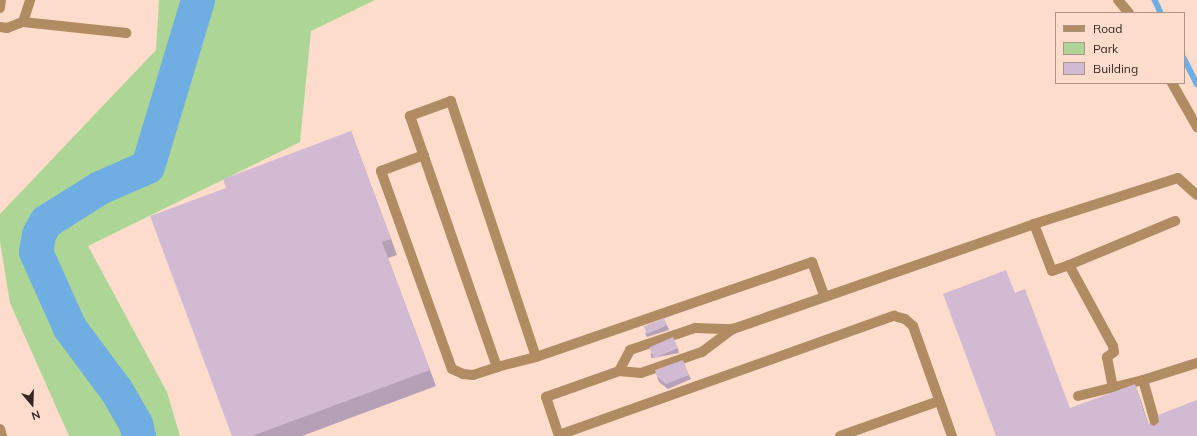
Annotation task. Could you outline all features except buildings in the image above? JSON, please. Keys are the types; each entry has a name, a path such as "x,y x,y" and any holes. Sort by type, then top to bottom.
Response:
{"street":[{"path":"0,8 1,0"},
{"path":"23,22 30,0"},
{"path":"1118,0 1128,12"},
{"path":"0,27 7,28 23,22 126,33"},
{"path":"1173,84 1197,127"},
{"path":"497,367 410,116 450,101 536,357"},
{"path":"424,155 381,171 452,369 463,374 473,375 536,357 812,262 825,297"},
{"path":"952,436 913,326 905,319 894,316 559,436 546,397 619,371 641,373 702,352 733,329 1034,224 1178,178 1197,195"},
{"path":"1034,224 1052,271 1175,221"},
{"path":"1069,265 1113,346 1114,352 1107,357 1113,387"},
{"path":"619,371 630,350 695,328 733,329"},
{"path":"1078,396 1143,380 1197,363"},
{"path":"1143,380 1159,436"},
{"path":"840,436 939,401"},
{"path":"0,429 2,436"}],"green space":[{"path":"159,0 375,0 311,31 300,142 88,246 167,392 180,436 69,436 10,303 0,241 0,214 156,50"}],"waterway":[{"path":"139,436 136,424 116,390 70,328 36,252 39,235 46,222 100,188 148,167 198,0"},
{"path":"1155,0 1161,12"},
{"path":"1185,60 1197,84"}]}
